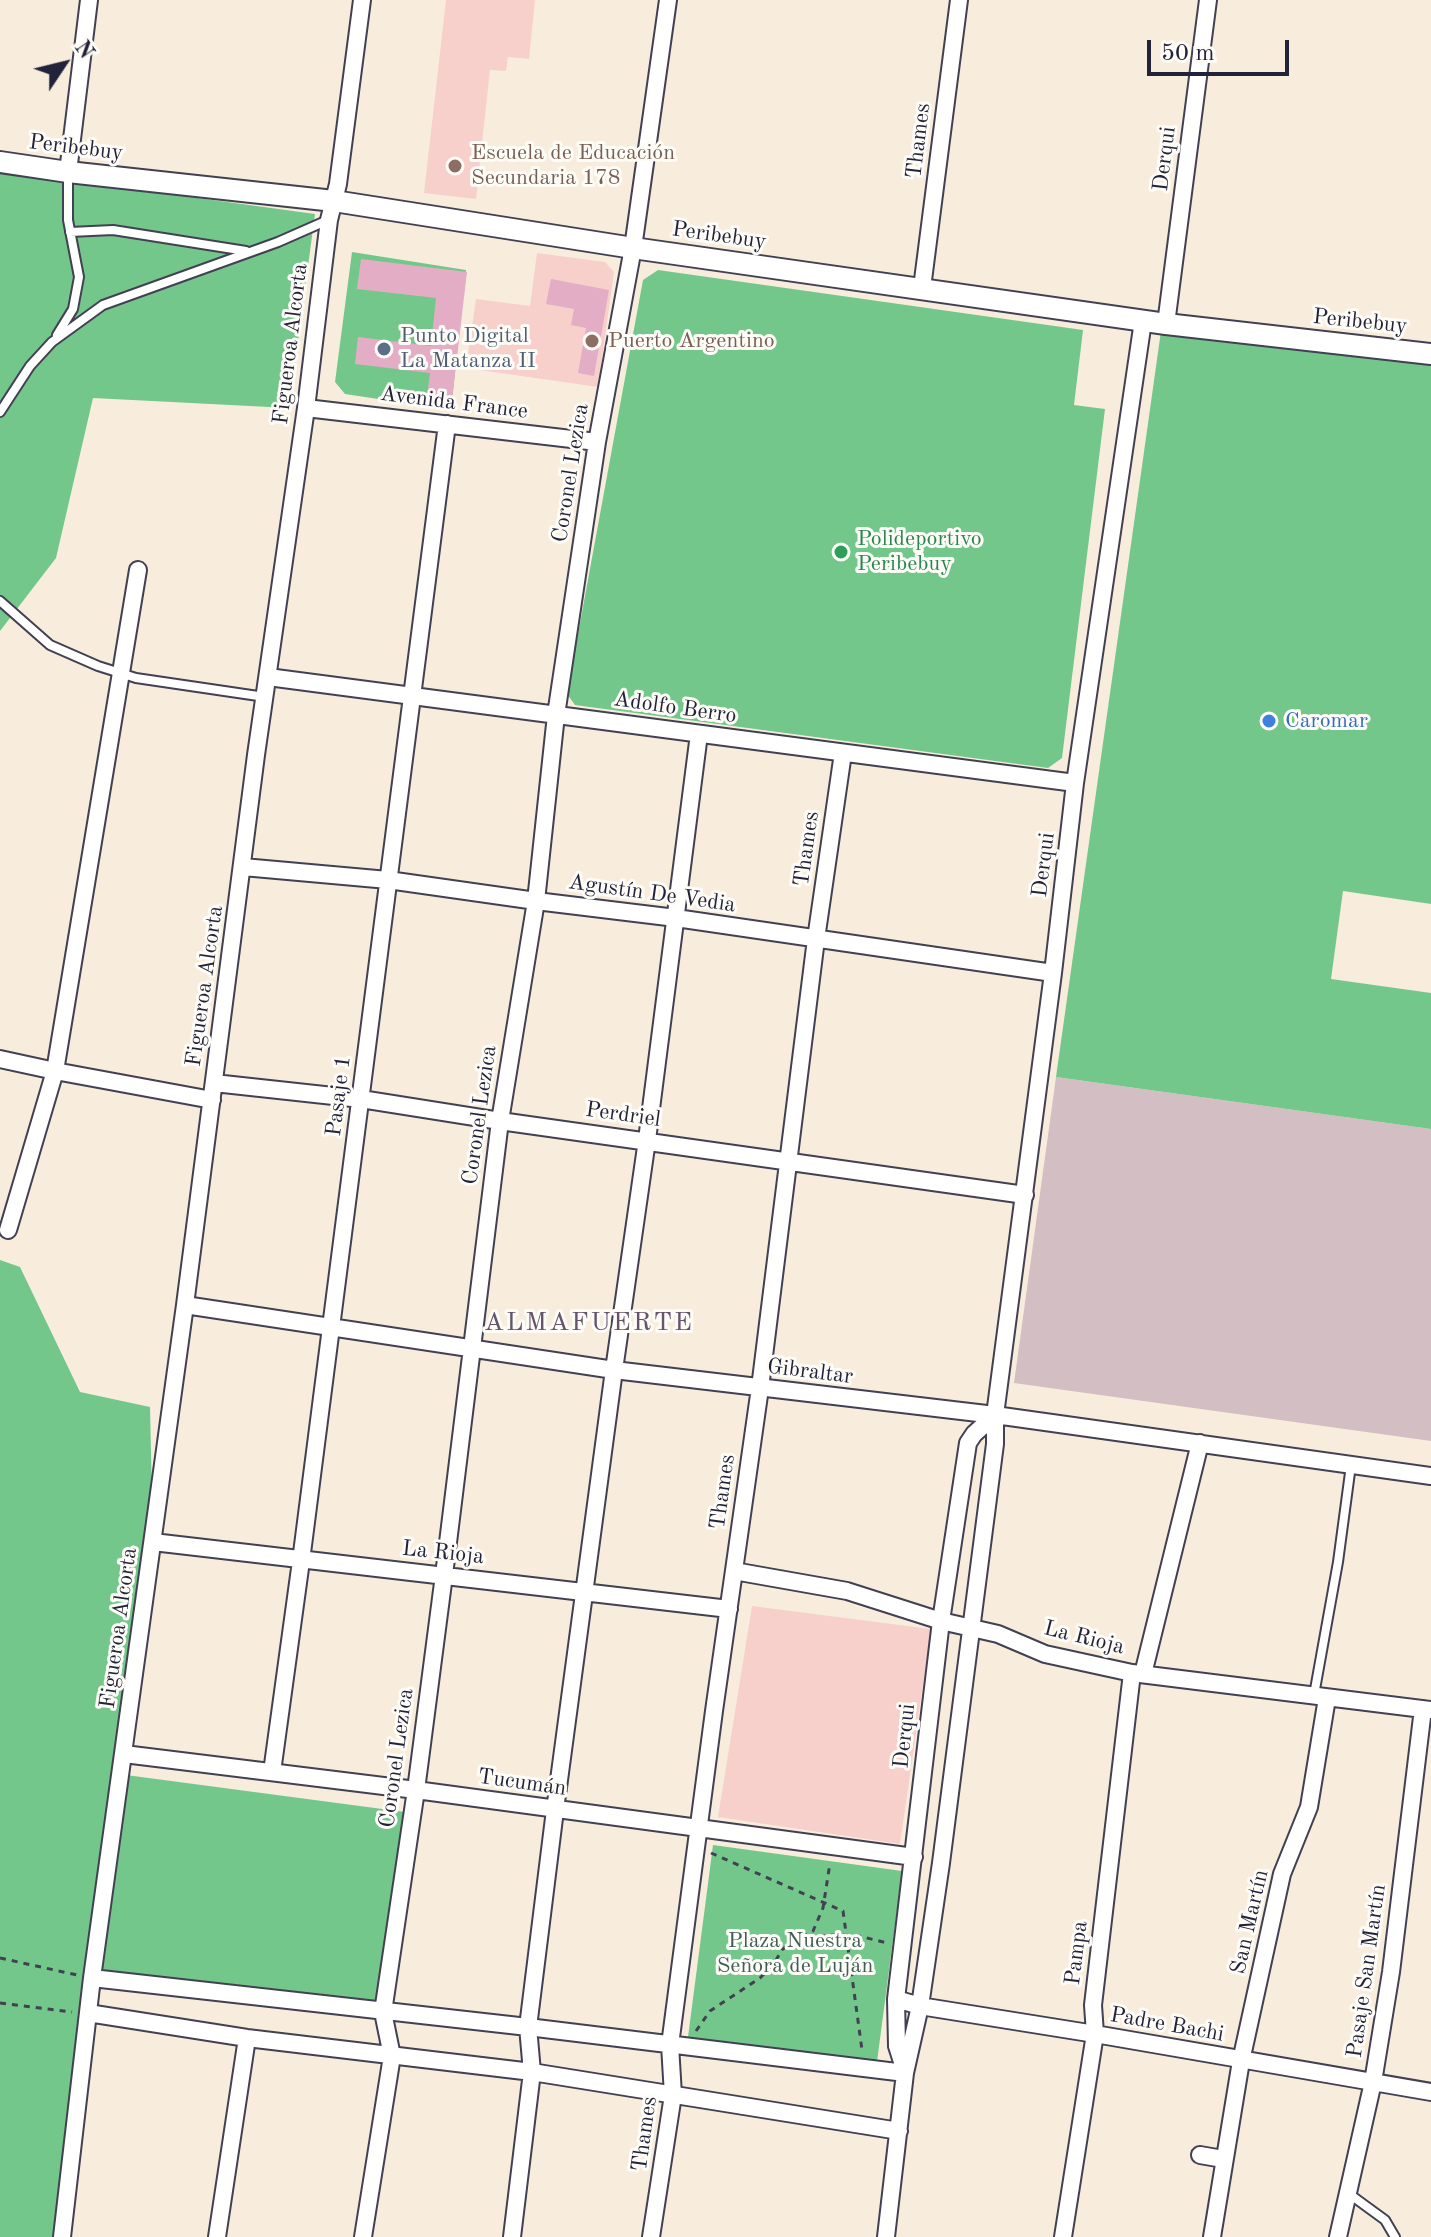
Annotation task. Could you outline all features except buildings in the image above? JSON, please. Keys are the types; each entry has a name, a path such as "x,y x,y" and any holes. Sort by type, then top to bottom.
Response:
{"street":[{"path":"68,172 89,0"},
{"name":"Figueroa Alcorta","path":"62,2237 92,1978 362,0"},
{"name":"Coronel Lezica","path":"363,2237 392,2056 383,2012 416,1790 500,1121 536,901 556,715 597,442 633,248 668,0"},
{"name":"Thames","path":"922,288 959,0"},
{"name":"Derqui","path":"1166,324 1208,0"},
{"name":"Peribebuy","path":"0,162 1143,321 1431,354"},
{"name":"Derqui","path":"886,2237 905,2073 920,2006 941,1863 1075,783 1143,321"},
{"name":"Avenida France","path":"306,408 597,442"},
{"name":"Pasaje 1","path":"272,1772 447,424"},
{"path":"8,1230 55,1071 138,570"},
{"name":"Adolfo Berro","path":"268,677 1075,783"},
{"path":"512,2237 532,2072 528,2027 699,734"},
{"name":"Thames","path":"651,2237 673,2095 698,1838 843,753"},
{"name":"Agustín De Vedia","path":"243,867 388,880 1053,973"},
{"name":"Perdriel","path":"0,1059 55,1071 213,1092 361,1099 1025,1195"},
{"name":"Gibraltar","path":"185,1305 614,1370 995,1415 1431,1476"},
{"name":"Derqui","path":"905,2073 897,2046 896,1999 941,1621 968,1443 995,1415"},
{"name":"Pampa","path":"1063,2237 1095,2034 1093,2005 1138,1673 1200,1443"},
{"name":"La Rioja","path":"153,1542 729,1609"},
{"name":"La Rioja","path":"734,1571 847,1591 941,1621 998,1634 1045,1654 1138,1673 1427,1709"},
{"name":"San Martín","path":"1212,2237 1241,2061 1282,1874 1309,1807 1320,1697"},
{"name":"Pasaje San Martín","path":"1338,2237 1373,2082 1427,1709"},
{"name":"Tucumán","path":"124,1754 555,1810 698,1838 833,1847 914,1857"},
{"path":"92,1978 905,2073"},
{"name":"Padre Bachi","path":"896,1999 920,2006 1431,2092"},
{"path":"88,2013 247,2038 532,2072 899,2131"},
{"path":"217,2237 247,2038"},
{"path":"1200,2155 1223,2159"}],"lane":[{"path":"0,412 73,309 79,277 68,220 68,172"},
{"path":"52,342 103,305 278,242 331,210"},
{"path":"70,232 113,230 247,252"},
{"path":"0,601 50,645 98,666 136,678 265,697"},
{"path":"1320,1697 1351,1465"},
{"path":"1348,2193 1385,2220 1395,2237"}],"path":[{"path":"698,1838 843,1911 864,2068"},
{"path":"678,2046 710,2011 760,1978 791,1942 813,1931 824,1903 833,1847"},
{"path":"803,1937 846,1935 903,1947"},
{"path":"0,1958 92,1978"},
{"path":"0,2003 88,2013"}],"shaded area":[{"path":"446,0 535,0 529,59 508,57 506,71 490,70 476,199 424,193"},
{"path":"537,253 605,262 614,272 598,387 466,368 476,299 530,306"},
{"path":"1056,1077 1431,1129 1431,1441 1014,1383"},
{"path":"752,1606 931,1629 900,1844 718,1817"}],"green space":[{"path":"0,171 315,214 289,408 93,398 56,558 0,631"},
{"path":"352,252 466,270 451,410 345,394 335,382"},
{"name":"Polideportivo Peribebuy","path":"658,270 1083,330 1074,405 1105,409 1062,758 1048,768 575,705 567,694 643,280"},
{"name":"Caromar","path":"1161,331 1431,364 1431,904 1343,891 1331,979 1431,993 1431,1129 1056,1077"},
{"path":"0,1260 20,1267 80,1392 150,1407 153,1542 62,2237 0,2237"},
{"path":"126,1775 405,1812 381,2009 101,1972"},
{"name":"Plaza Nuestra Señora de Luján","path":"713,1845 902,1871 877,2062 688,2037"}],"place":[{"name":"Escuela de Educación Secundaria 178","path":"455,166"},
{"name":"Puerto Argentino","path":"592,341"},
{"name":"Punto Digital La Matanza II","path":"384,349"},
{"name":"Polideportivo Peribebuy","path":"841,552"},
{"name":"Caromar","path":"1269,721"}],"district":[{"name":"ALMAFUERTE","path":"589,1323"}]}
